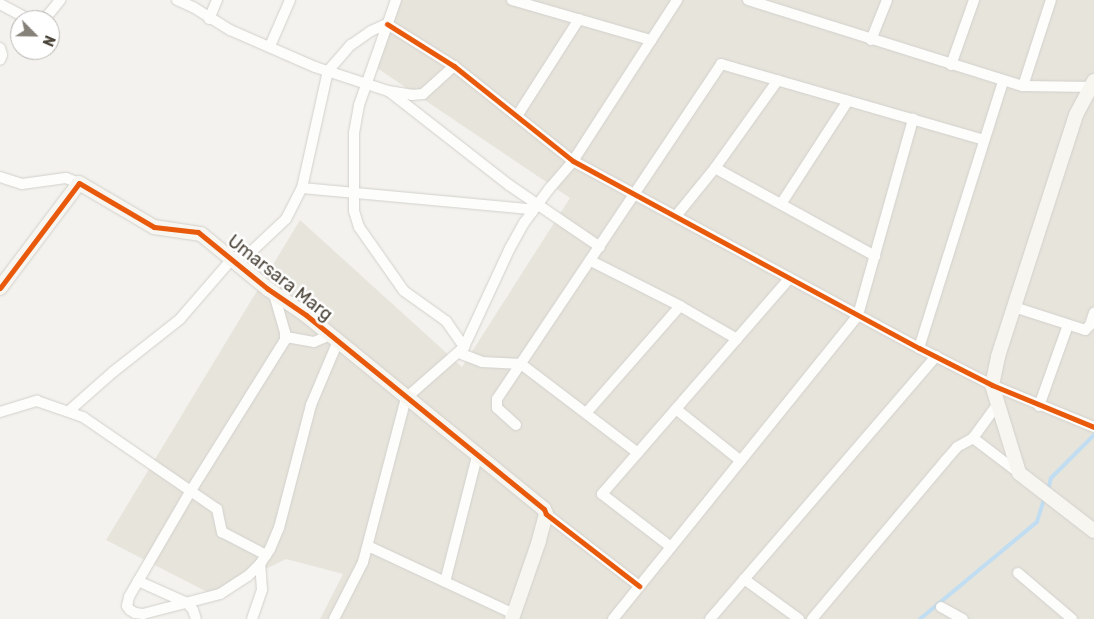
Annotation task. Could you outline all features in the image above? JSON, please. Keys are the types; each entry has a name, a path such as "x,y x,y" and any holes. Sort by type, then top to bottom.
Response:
{"street":[{"path":"52,10 60,0"},
{"path":"177,0 193,7 209,19 230,30 328,71 388,91 412,95 423,94 454,66"},
{"path":"209,19 217,0"},
{"path":"270,46 290,0"},
{"path":"396,0 359,105 354,133 352,194 354,211 359,227 404,291 446,321 462,350 471,360 489,364 521,364 587,412 638,453"},
{"path":"512,0 651,40"},
{"path":"334,619 363,562 406,398 462,350 510,248 548,189 573,161 676,0"},
{"path":"748,0 767,3 871,40 1023,86 1093,85"},
{"path":"871,40 887,0"},
{"path":"950,65 974,0"},
{"path":"1023,86 1052,0"},
{"path":"3,3 14,10"},
{"path":"517,116 579,18"},
{"path":"388,24 454,66 573,161 919,348 992,385 1039,406 1094,427"},
{"path":"70,410 112,372 180,319 232,259 253,250 266,240 286,219 302,188 328,71 352,45 371,31 388,24"},
{"path":"0,48 2,55 0,60"},
{"path":"516,425 495,404 636,195 721,64 984,140"},
{"path":"676,216 715,168 778,80"},
{"path":"919,348 1003,81"},
{"path":"1018,474 992,385 998,357 1076,115 1093,85"},
{"path":"388,91 535,209 600,247"},
{"path":"781,204 848,100"},
{"path":"613,619 858,315 913,119"},
{"path":"715,168 875,256"},
{"path":"0,178 22,184 66,178 79,183 0,288"},
{"name":"Umarsara Marg","path":"79,183 154,227 198,232 274,294 299,309 544,509 546,514"},
{"path":"302,188 535,209"},
{"path":"591,262 680,306 737,339"},
{"path":"671,547 602,494 790,278"},
{"path":"274,294 286,336 190,492 138,581 127,602 127,606 135,613 143,614 187,604 227,590 248,576 260,564 279,528 311,405 334,338"},
{"path":"587,412 680,306"},
{"path":"1014,307 1068,325 1088,329 1094,312"},
{"path":"1039,406 1068,325"},
{"path":"286,336 314,342 334,338"},
{"path":"710,619 936,356"},
{"path":"0,412 37,400 70,410 105,431 216,509 222,532 266,555"},
{"path":"812,619 945,461 958,447 972,438 997,405"},
{"path":"676,409 741,461"},
{"path":"972,438 1094,531"},
{"path":"445,582 477,456"},
{"path":"368,546 513,616 539,541 546,514 640,586"},
{"path":"252,619 262,590 260,564"},
{"path":"1018,573 1072,619"},
{"path":"744,579 799,619"},
{"path":"138,581 187,604 194,610 196,619"},
{"path":"941,607 963,619"}],"shaded area":[{"path":"398,0 1094,0 1094,619 320,619 343,574 286,559 213,595 106,540 300,220 462,367 570,198 371,64"}],"waterway":[{"path":"1048,490 1051,478 1094,435"},
{"path":"920,619 1037,522 1045,496"}],"cycle path":[{"path":"387,24 454,66 573,161 919,348 992,385 1094,427"},
{"path":"0,288 79,183 154,227 198,232 268,289 306,315 544,509 546,514 639,586"}]}
